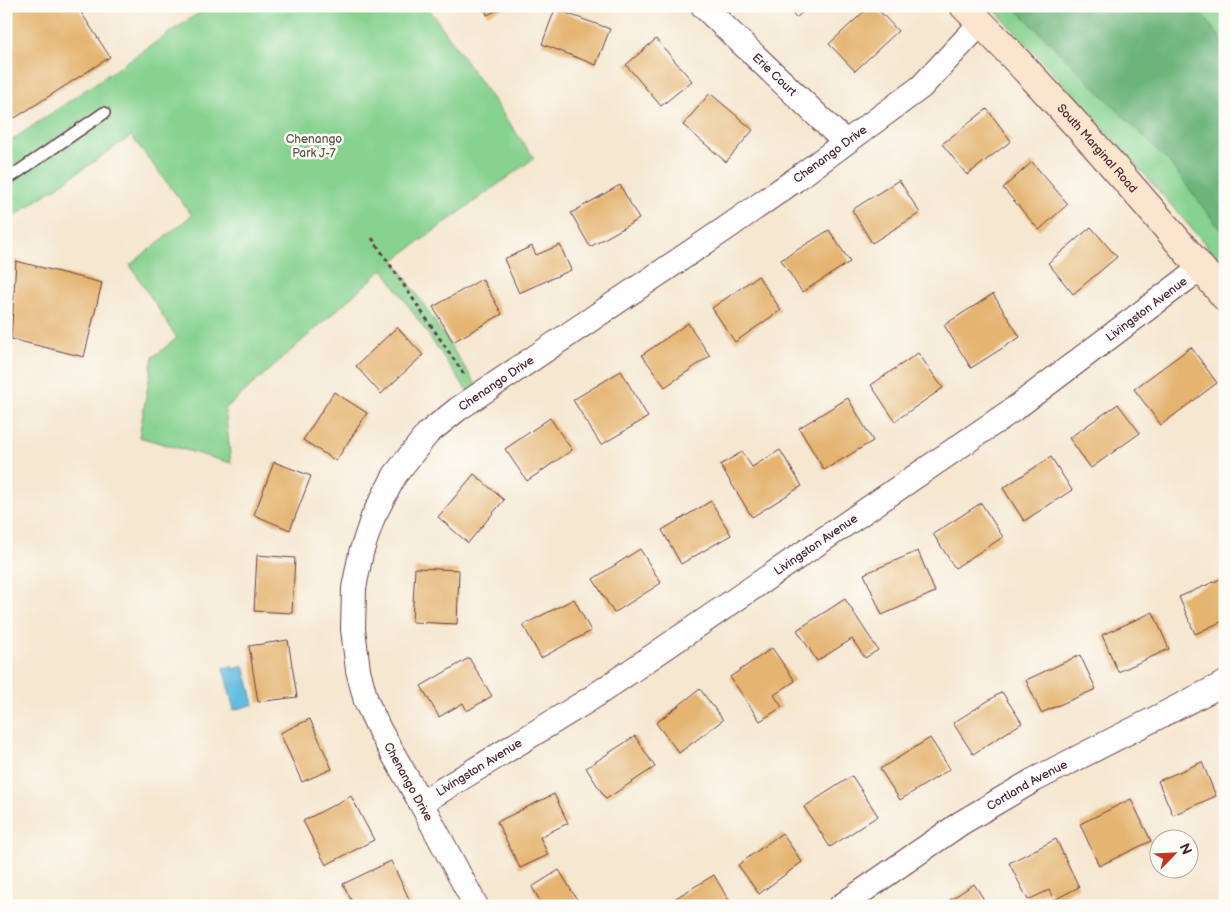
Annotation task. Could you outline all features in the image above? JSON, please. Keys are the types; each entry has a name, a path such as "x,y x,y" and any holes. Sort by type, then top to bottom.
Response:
{"main road":[{"name":"South Marginal Road","path":"973,15 1057,103 1132,187 1225,297"}],"street":[{"name":"Erie Court","path":"703,6 845,142"},
{"name":"Chenango Drive","path":"476,906 380,731 366,701 358,670 353,629 354,588 361,553 373,517 395,475 428,433 458,409 795,180 921,87 973,15"},
{"name":"Livingston Avenue","path":"421,804 590,699 1014,409 1201,268"},
{"name":"Cortland Avenue","path":"841,906 961,822 1034,780 1225,683"}],"lane":[{"path":"6,180 104,113"}],"path":[{"path":"372,238 478,395"}],"green space":[{"name":"Chenango Park J-7","path":"209,6 427,6 534,158 394,260 479,389 470,395 383,269 225,409 231,463 139,437 153,357 177,338 130,265 192,215 131,136 6,222 6,144"},
{"path":"991,6 1217,6 1225,20 1225,267 1117,143"},
{"path":"1013,6 1167,6 1202,14 1218,35 1225,49 1225,236 1169,162"}],"water":[{"path":"232,666 233,669 244,666 254,704 234,710 223,668"}],"building":[{"path":"6,6 77,6 110,57 15,118 6,104"},
{"path":"484,6 507,6 487,15"},
{"path":"786,6 809,6 796,18"},
{"path":"870,6 875,6 898,31 855,71 829,44"},
{"path":"555,9 610,29 596,65 542,44"},
{"path":"656,39 692,81 661,106 626,65"},
{"path":"710,93 753,130 726,162 683,125"},
{"path":"987,109 1011,141 967,175 942,144"},
{"path":"1032,162 1068,204 1039,230 1003,188"},
{"path":"899,180 920,213 872,243 852,210"},
{"path":"620,185 639,219 590,247 571,213"},
{"path":"1091,227 1117,257 1073,294 1048,263"},
{"path":"829,230 850,262 802,292 781,260"},
{"path":"560,245 571,270 519,293 504,259 532,246 536,255"},
{"path":"16,261 102,283 84,357 11,339"},
{"path":"758,276 781,310 735,342 712,308"},
{"path":"482,279 502,314 453,342 433,307"},
{"path":"993,294 1020,337 971,368 944,325"},
{"path":"688,323 710,356 665,387 642,355"},
{"path":"397,327 423,355 381,394 356,366"},
{"path":"1191,347 1217,383 1161,425 1134,389"},
{"path":"918,353 943,388 895,421 871,385"},
{"path":"621,371 648,417 601,445 573,400"},
{"path":"334,392 367,413 336,461 303,440"},
{"path":"848,398 873,441 824,470 799,428"},
{"path":"1118,404 1140,433 1091,468 1069,438"},
{"path":"550,418 572,450 527,481 505,449"},
{"path":"780,450 802,486 752,517 720,465 742,452 752,467"},
{"path":"1051,457 1072,490 1024,521 1003,488"},
{"path":"274,462 311,476 290,530 254,515"},
{"path":"474,474 504,500 468,543 438,517"},
{"path":"711,501 731,535 681,564 662,530"},
{"path":"981,503 1003,537 955,568 933,534"},
{"path":"640,549 661,583 614,613 593,579"},
{"path":"918,551 935,592 882,615 864,574"},
{"path":"257,555 295,558 292,613 254,611"},
{"path":"415,568 459,570 457,624 412,622"},
{"path":"1225,577 1225,620 1195,634 1179,597"},
{"path":"574,599 591,631 541,658 523,625"},
{"path":"845,599 878,650 865,658 852,639 817,661 797,630"},
{"path":"1153,612 1169,649 1118,672 1102,635"},
{"path":"288,640 297,697 258,702 249,646"},
{"path":"772,648 795,681 774,695 782,707 760,721 730,677"},
{"path":"1080,655 1096,689 1041,713 1026,680"},
{"path":"469,658 492,696 467,711 463,703 439,717 421,686"},
{"path":"700,689 723,720 679,753 656,723"},
{"path":"1002,692 1022,723 973,754 953,723"},
{"path":"310,719 332,769 302,782 280,733"},
{"path":"635,736 655,767 606,799 586,768"},
{"path":"930,738 950,769 900,800 880,769"},
{"path":"1202,762 1216,796 1173,815 1158,781"},
{"path":"852,776 878,816 830,847 804,807"},
{"path":"554,794 568,823 540,837 548,855 520,868 497,822"},
{"path":"351,796 374,840 326,865 303,821"},
{"path":"1131,799 1148,835 1148,842 1099,866 1080,824"},
{"path":"782,833 802,862 759,894 738,865"},
{"path":"1056,839 1079,887 1054,900 1049,890 1028,900 1009,863"},
{"path":"391,861 412,905 354,906 343,884"},
{"path":"559,870 581,906 543,906 532,887"},
{"path":"714,875 732,906 667,906 666,904"},
{"path":"974,884 988,906 941,906"}]}
